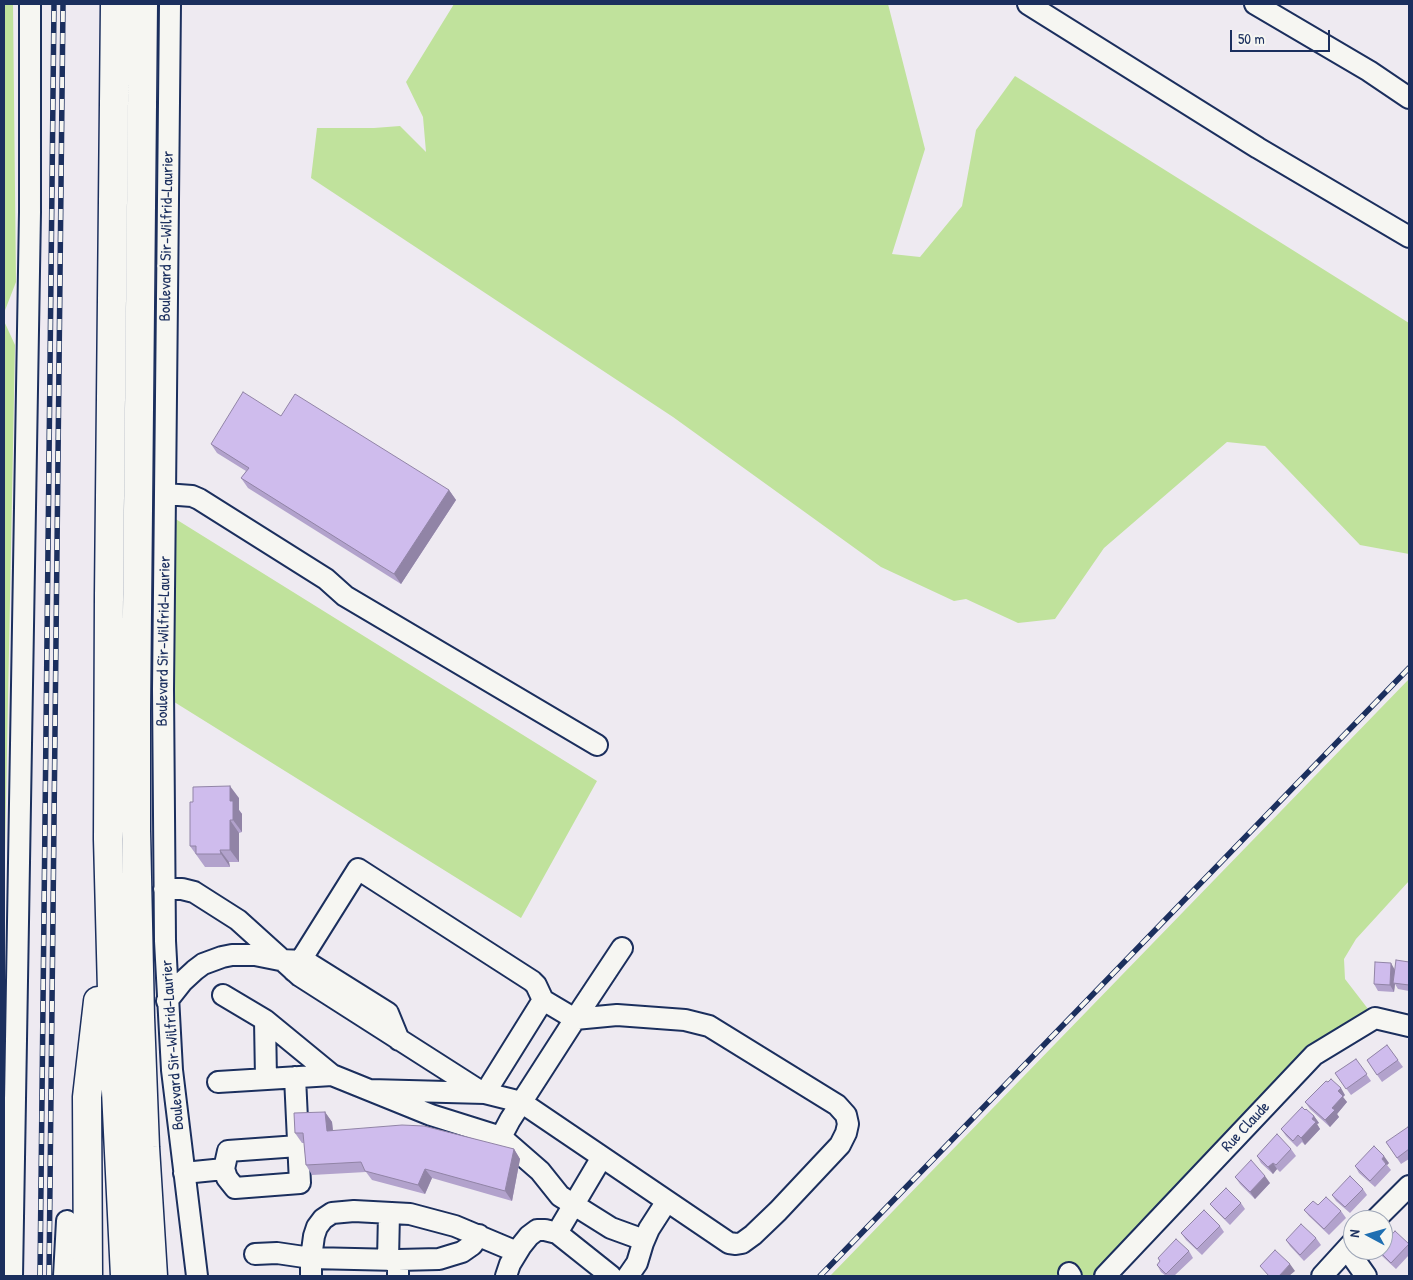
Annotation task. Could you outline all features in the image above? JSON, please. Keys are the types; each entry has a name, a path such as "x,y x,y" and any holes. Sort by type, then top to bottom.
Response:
{"highway":[{"path":"115,4 108,595 109,895 118,1159 125,1276"},
{"name":"Boulevard Sir-Wilfrid-Laurier","path":"143,4 136,839 142,1070 153,1276"},
{"path":"88,1276 87,1097 109,895"}],"street":[{"path":"12,1276 29,267 30,4"},
{"name":"Boulevard Sir-Wilfrid-Laurier","path":"170,4 163,740 164,889 167,1001 172,1070 197,1276"},
{"path":"1028,4 1258,148 1409,238"},
{"path":"1255,4 1369,71 1409,98"},
{"path":"165,494 196,497 326,579 345,596 596,745"},
{"path":"291,964 358,869 532,981 543,1000 574,1018 617,1015 685,1020 709,1026 837,1105 846,1115 848,1124 840,1145 778,1211 742,1243 729,1243 522,1102 485,1094 370,1090"},
{"path":"164,889 188,890 238,920 291,964 399,1040 485,1094"},
{"path":"501,1137 574,1018 622,948"},
{"path":"167,1001 188,976 203,964 212,960 244,954 291,964"},
{"path":"223,995 265,1020 332,1075 431,1115 501,1137 540,1171 560,1196 610,1228 644,1240"},
{"path":"485,1094 543,1000"},
{"name":"Rue Claude","path":"1105,1276 1314,1055 1374,1018 1409,1026"},
{"path":"265,1020 266,1079"},
{"path":"218,1082 332,1075"},
{"path":"295,1077 300,1183 234,1188 227,1178 224,1169 228,1151 298,1146"},
{"path":"557,1234 602,1157"},
{"path":"184,1173 224,1169"},
{"path":"1385,1210 1409,1186"},
{"path":"628,1276 637,1263 644,1240 667,1201"},
{"path":"310,1267 317,1227 332,1213 347,1211 410,1214 455,1226 517,1252"},
{"path":"386,1266 389,1213"},
{"path":"64,1276 67,1221"},
{"path":"506,1276 517,1252 529,1236 537,1230 545,1230 557,1234 611,1276"},
{"path":"255,1254 277,1253 310,1267 386,1266 439,1259 462,1252 472,1245 479,1235"},
{"path":"1322,1276 1343,1254"},
{"path":"1357,1260 1366,1276"}],"green space":[{"path":"4,4 13,4 16,282 4,313"},
{"path":"454,4 888,4 925,149 892,254 920,257 962,206 976,130 1015,76 1409,323 1409,554 1360,545 1265,446 1227,442 1104,548 1055,619 1018,623 966,599 954,601 881,567 673,417 311,178 317,128 400,126 426,152 423,117 406,82"},
{"path":"4,321 15,345 4,903"},
{"path":"174,518 597,781 521,918 171,700"},
{"path":"1409,679 1409,881 1356,939 1344,959 1345,979 1375,1018 1314,1055 1105,1276 830,1276"}],"building":[{"path":"243,392 281,416 295,394 449,490 394,574 241,478 249,468 211,444"},
{"path":"230,786 230,801 233,801 233,820 230,820 230,850 220,850 221,854 196,854 196,846 190,846 190,802 193,802 193,787"},
{"path":"1396,960 1409,962 1409,985 1393,983"},
{"path":"1375,962 1391,963 1390,985 1374,984"},
{"path":"1387,1045 1398,1060 1377,1075 1367,1060"},
{"path":"1356,1059 1367,1074 1346,1089 1335,1073"},
{"path":"1331,1079 1341,1088 1338,1091 1343,1096 1332,1108 1335,1110 1325,1120 1305,1102 1326,1081 1328,1082"},
{"path":"1302,1107 1314,1116 1312,1119 1316,1122 1301,1138 1298,1135 1293,1141 1281,1129"},
{"path":"325,1112 327,1131 402,1125 424,1126 514,1149 505,1191 425,1169 418,1185 365,1171 361,1162 306,1165 303,1133 295,1133 294,1113"},
{"path":"1408,1127 1409,1149 1397,1158 1386,1142"},
{"path":"1277,1134 1291,1149 1276,1165 1273,1163 1268,1167 1257,1156"},
{"path":"1374,1146 1384,1156 1382,1159 1386,1164 1370,1181 1355,1166"},
{"path":"1251,1160 1265,1176 1250,1192 1235,1177"},
{"path":"1350,1176 1363,1189 1345,1207 1332,1195"},
{"path":"1226,1188 1241,1203 1225,1219 1210,1204"},
{"path":"1326,1197 1341,1211 1324,1229 1304,1210 1313,1201 1318,1205"},
{"path":"1204,1210 1220,1226 1197,1249 1181,1233"},
{"path":"1301,1224 1316,1238 1300,1255 1286,1240"},
{"path":"1395,1231 1409,1244 1391,1263 1388,1260 1393,1260 1393,1233"},
{"path":"1176,1239 1189,1251 1166,1274 1157,1265 1160,1261 1158,1258"},
{"path":"1275,1250 1290,1264 1279,1276 1269,1276 1260,1266"}],"railway":[{"path":"40,1276 54,4"},
{"path":"49,1276 63,4"},
{"path":"820,1276 1409,668"}]}
